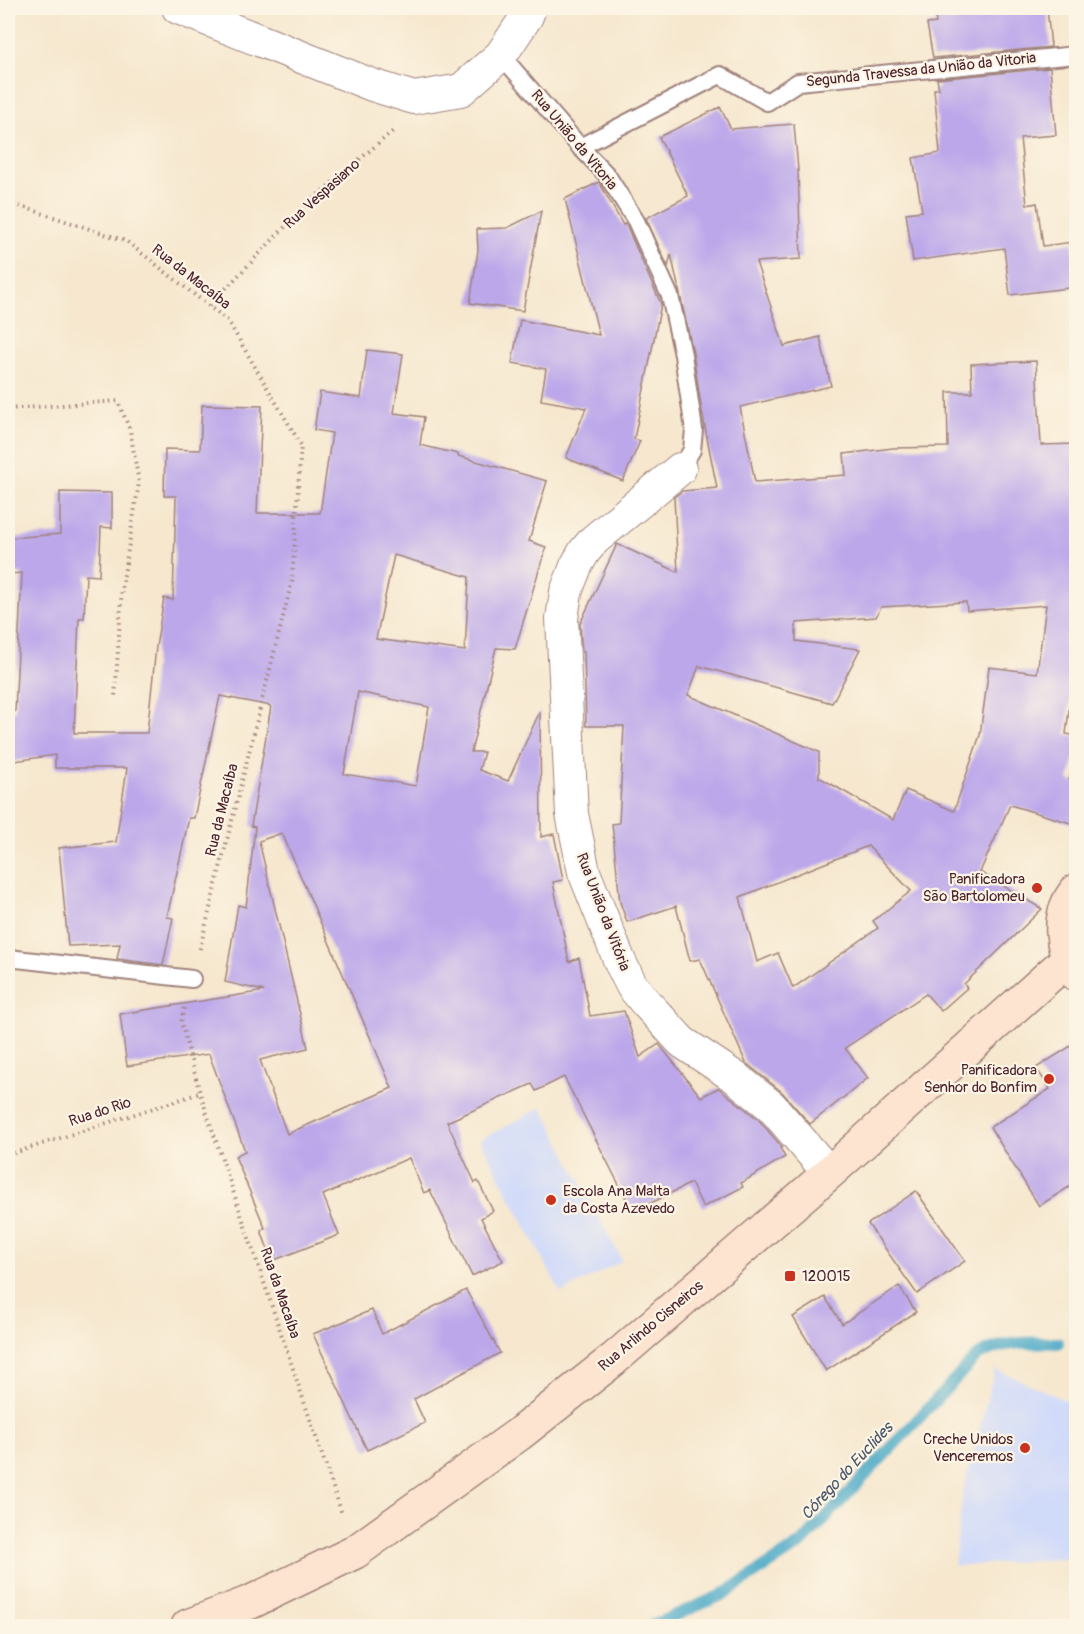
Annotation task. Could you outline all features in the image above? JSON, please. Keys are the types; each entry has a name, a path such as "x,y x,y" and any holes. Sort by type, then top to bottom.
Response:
{"main road":[{"path":"1072,967 1063,938 1064,916 1077,891"},
{"name":"Rua Arlindo Cisneiros","path":"189,1626 251,1602 355,1552 519,1434 605,1366 1072,967"}],"street":[{"path":"178,8 372,85 414,98 461,90 501,55 530,8"},
{"name":"Rua União da Vitória","path":"680,469 594,540 576,566 566,592 562,618 562,649 572,814 578,848 584,872 632,986 682,1042 736,1078 771,1106 829,1173"}],"lane":[{"name":"Rua União da Vitoria","path":"501,55 607,175 636,221 670,296 683,355 694,430 692,450 680,469"},
{"name":"Segunda Travessa da União da Vitoria","path":"580,147 720,75 767,102 798,82 1077,55"},
{"path":"8,958 192,980"}],"path":[{"name":"Rua Vespasiano","path":"209,306 308,204 395,130"},
{"name":"Rua da Macaíba","path":"8,202 126,241 228,321 301,445 292,581 181,1022 200,1093 355,1552"},
{"path":"8,409 118,401 130,430 139,483 122,587 115,697"},
{"name":"Rua do Rio","path":"8,1155 200,1093"}],"shaded area":[{"name":"Escola Ana Malta da Costa Azevedo","path":"542,1107 622,1261 561,1293 480,1140"},
{"name":"Creche Unidos Venceremos","path":"995,1369 1076,1405 1076,1558 954,1566 963,1491"}],"building":[{"path":"934,8 1047,8 1051,47 933,58 927,24 936,23"},
{"path":"1050,68 1056,135 1020,138 1027,205 1037,203 1043,246 1073,242 1077,287 1010,295 1004,248 913,261 906,213 922,211 913,158 940,153 934,89 939,89 937,79"},
{"path":"720,107 731,129 794,124 801,259 756,262 784,346 820,337 831,386 740,407 755,482 846,475 844,454 893,448 948,447 947,392 972,392 971,364 1036,361 1041,445 1077,444 1077,648 1066,734 1077,736 1077,748 1069,780 1077,783 1077,825 1010,805 980,872 1042,909 964,984 967,988 941,1011 926,994 845,1048 868,1078 810,1124 782,1092 746,1063 700,959 690,961 676,906 627,922 620,902 612,824 619,823 624,726 586,726 584,652 582,652 580,624 617,544 678,572 674,497 682,491 717,488 693,353 671,254 668,267 646,218 688,196 659,137","holes":["966,602 967,611 1046,605 1037,673 989,667 980,735 954,811 906,790 893,820 819,777 819,752 688,695 699,666 832,703 860,649 796,641 796,623 876,617 881,607","868,846 911,891 873,921 878,928 793,988 778,953 757,962 740,897"]},
{"path":"599,182 623,225 627,227 661,304 634,439 640,441 623,481 566,458 586,408 541,400 546,369 512,363 520,320 599,335 565,199"},
{"path":"541,211 523,311 470,303 478,250 477,229 507,228"},
{"path":"367,350 403,354 394,413 424,417 420,445 547,481 529,541 546,547 515,649 496,648 471,752 484,752 479,770 508,781 540,711 541,837 554,834 563,880 553,882 569,962 579,958 590,1016 624,1011 640,1057 659,1044 701,1097 718,1088 725,1093 758,1119 782,1147 780,1148 785,1157 741,1183 743,1187 703,1207 691,1183 633,1212 564,1077 536,1091 532,1084 447,1122 475,1183 478,1181 493,1211 481,1218 503,1261 472,1276 430,1190 424,1193 409,1158 323,1195 339,1235 272,1261 261,1230 265,1228 235,1156 245,1151 209,1054 127,1066 120,1014 264,991 225,982 238,905 246,907 255,827 251,826 271,706 220,696 194,818 189,818 167,917 173,918 163,965 117,959 120,944 68,946 59,848 116,842 127,768 55,768 55,755 8,762 8,712 15,711 22,573 8,574 8,538 60,534 60,492 112,493 112,528 101,527 99,576 86,575 84,618 79,618 74,733 147,733 156,647 164,598 173,600 176,496 164,496 165,449 200,450 202,405 262,406 257,513 320,513 332,433 314,430 320,392 361,398","holes":["394,555 469,577 465,651 376,639","358,692 429,707 416,786 344,774","282,833 392,1088 287,1134 260,1060 308,1048 259,841"]},
{"path":"1077,1042 1077,1182 1039,1206 990,1127 1050,1089 1036,1068"},
{"path":"916,1191 965,1261 917,1294 868,1224"},
{"path":"899,1286 916,1312 826,1371 793,1317 825,1297 842,1324"},
{"path":"466,1290 500,1353 414,1399 425,1423 367,1450 313,1334 372,1310 382,1334"}],"waterway":[{"name":"Córego do Euclides","path":"651,1626 722,1595 802,1543 977,1356 1006,1345 1058,1343"}],"place":[{"name":"Panificadora São Bartolomeu","path":"1037,888"},
{"name":"Panificadora Senhor do Bonfim","path":"1049,1079"},
{"name":"Escola Ana Malta da Costa Azevedo","path":"551,1200"},
{"name":"120015","path":"790,1276"},
{"name":"Creche Unidos Venceremos","path":"1025,1448"}]}
